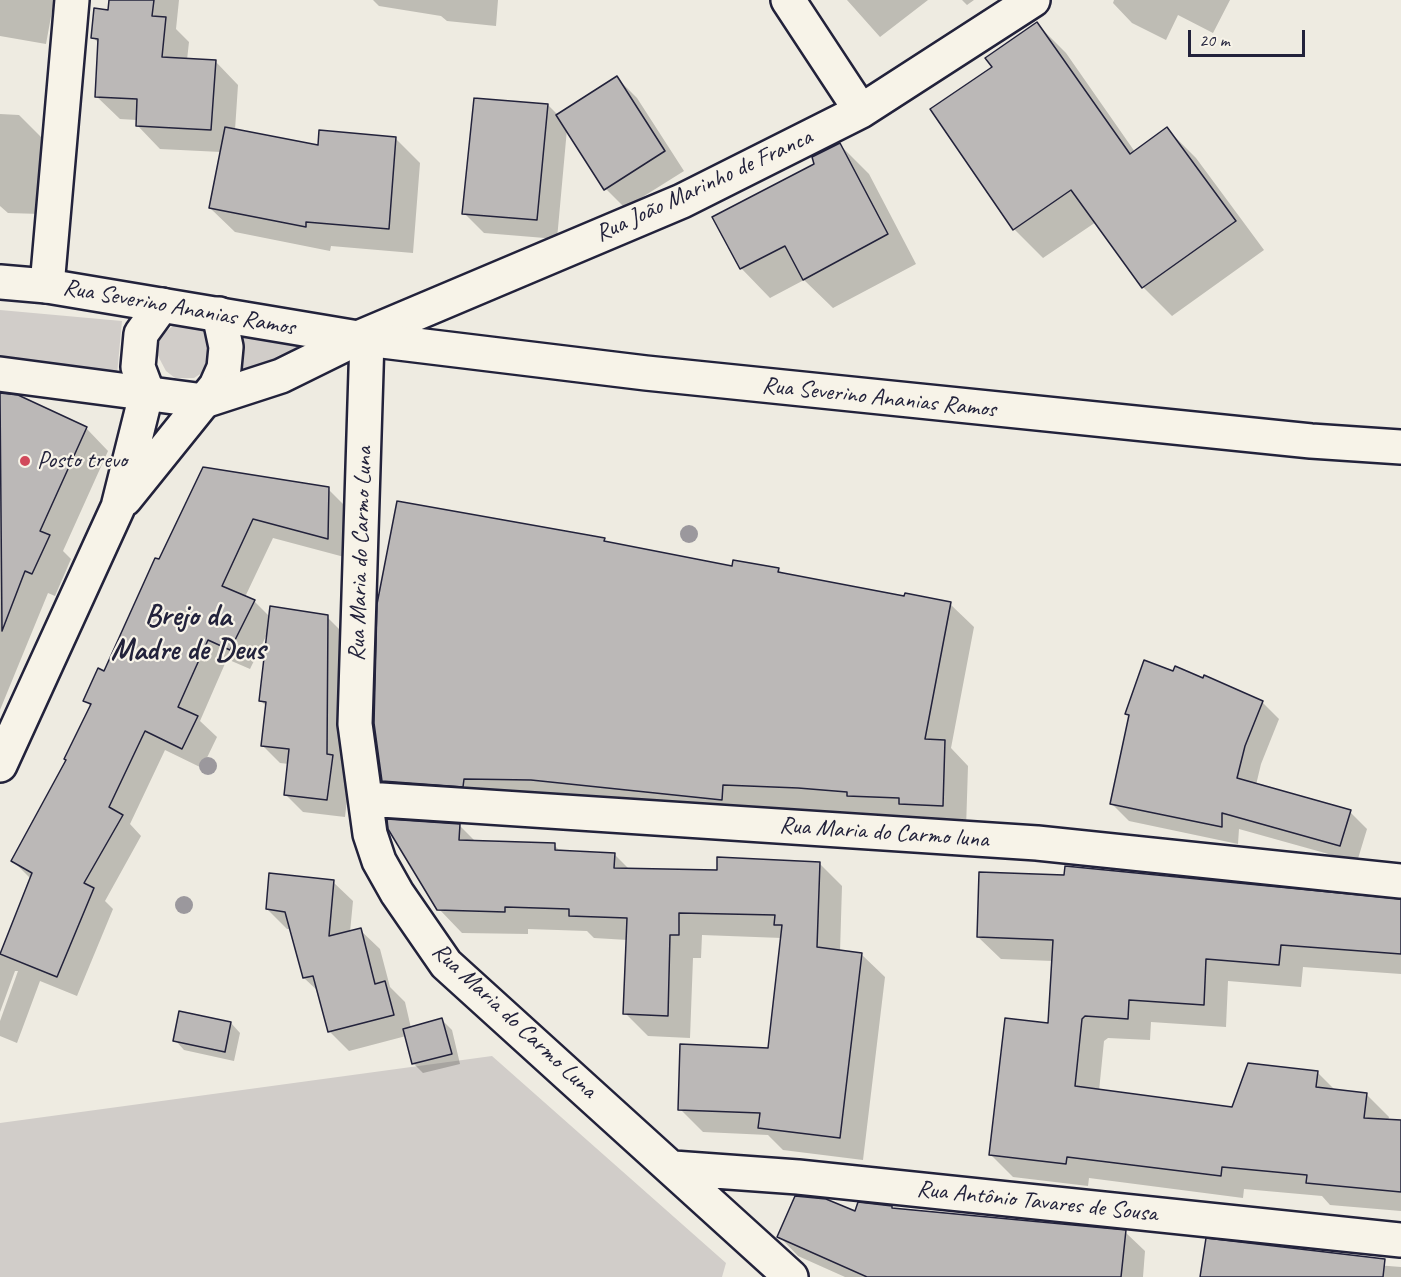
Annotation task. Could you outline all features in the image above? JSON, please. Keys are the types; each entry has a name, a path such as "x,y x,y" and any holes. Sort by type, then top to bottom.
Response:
{"street":[{"path":"47,285 72,0"},
{"path":"788,0 861,111"},
{"name":"Rua João Marinho de Franca","path":"363,338 682,201 861,111 1033,0"},
{"name":"Rua Severino Ananias Ramos","path":"0,282 47,285 363,338 743,384 1311,441 1401,447"},
{"path":"0,765 118,507 147,391 138,367 141,334 162,306"},
{"path":"118,507 216,386 224,368 226,347 219,314"},
{"name":"Rua Severino Ananias Ramos","path":"0,374 204,400 281,376 363,338"},
{"name":"Rua Maria do Carmo Luna","path":"363,338 355,724 370,834 379,861 397,893 446,964 791,1277"},
{"name":"Rua Maria do Carmo luna","path":"366,799 1037,843 1401,881"},
{"name":"Rua Antônio Tavares de Sousa","path":"673,1168 798,1177 1401,1240"}],"shaded area":[{"path":"0,310 122,321 117,374 0,362"},
{"path":"177,323 205,328 211,335 208,369 194,378 175,378 166,371 157,354 161,335"},
{"path":"239,331 312,342 311,354 235,378"},
{"path":"492,1056 726,1263 722,1277 0,1277 0,1123"}],"building":[{"path":"109,0 154,0 152,16 166,17 162,57 216,60 211,130 136,126 137,99 95,97 98,39 91,38 94,8 108,10"},
{"path":"1037,22 1130,154 1167,127 1236,221 1142,288 1071,190 1013,230 930,109 992,67 985,58"},
{"path":"617,76 665,151 604,190 556,115"},
{"path":"474,98 548,104 537,220 462,214"},
{"path":"225,127 318,145 319,130 396,137 389,229 306,222 306,227 209,208"},
{"path":"840,143 888,234 803,280 785,246 740,269 712,217 814,164 812,157"},
{"path":"0,393 18,395 87,427 40,531 50,535 32,574 25,571 2,631"},
{"path":"203,467 329,487 328,539 253,519 222,586 255,600 230,650 208,640 178,707 198,716 182,749 145,731 109,807 123,815 84,883 94,888 57,977 0,954 32,873 11,861 66,760 64,759 91,704 83,701 98,668 104,671 155,558 159,559"},
{"path":"397,501 605,538 604,541 732,566 733,560 779,568 778,572 904,596 905,593 951,602 925,739 945,740 943,806 899,804 899,798 847,796 847,792 798,788 723,785 722,800 531,780 464,779 463,787 382,781 374,723 377,604"},
{"path":"270,606 328,615 327,754 333,755 327,800 284,795 289,749 261,746 266,702 259,701"},
{"path":"1144,660 1173,671 1175,666 1203,678 1204,675 1263,701 1245,746 1237,778 1351,810 1340,846 1222,813 1222,827 1110,804 1129,715 1125,714"},
{"path":"387,819 460,824 459,840 555,843 555,850 615,853 614,868 717,870 717,857 820,862 817,947 862,953 840,1138 758,1128 760,1113 678,1110 680,1044 768,1048 782,925 774,925 775,915 679,913 679,935 670,935 668,1016 623,1014 627,918 569,916 569,909 505,907 505,912 437,910 388,829"},
{"path":"1065,866 1401,899 1401,954 1281,945 1279,965 1206,959 1204,1005 1129,1000 1128,1019 1085,1016 1082,1019 1075,1086 1232,1107 1248,1063 1318,1071 1316,1087 1367,1093 1364,1118 1401,1120 1401,1192 1306,1183 1307,1175 1222,1167 1221,1176 1067,1157 1066,1164 989,1155 1005,1018 1048,1023 1053,940 977,937 979,872 1064,875"},
{"path":"269,873 334,880 329,936 361,928 375,984 385,981 394,1015 328,1032 313,976 303,978 285,912 266,909"},
{"path":"179,1011 231,1022 225,1052 173,1041"},
{"path":"442,1018 452,1054 412,1064 403,1029"},
{"path":"795,1196 826,1199 855,1211 858,1202 892,1206 892,1208 1126,1230 1121,1277 867,1277 777,1237"},
{"path":"1206,1238 1385,1259 1383,1277 1200,1277"}],"place":[{"name":"Posto trevo","path":"25,461"}],"district":[{"name":"Brejo da Madre de Deus","path":"188,634"}]}
